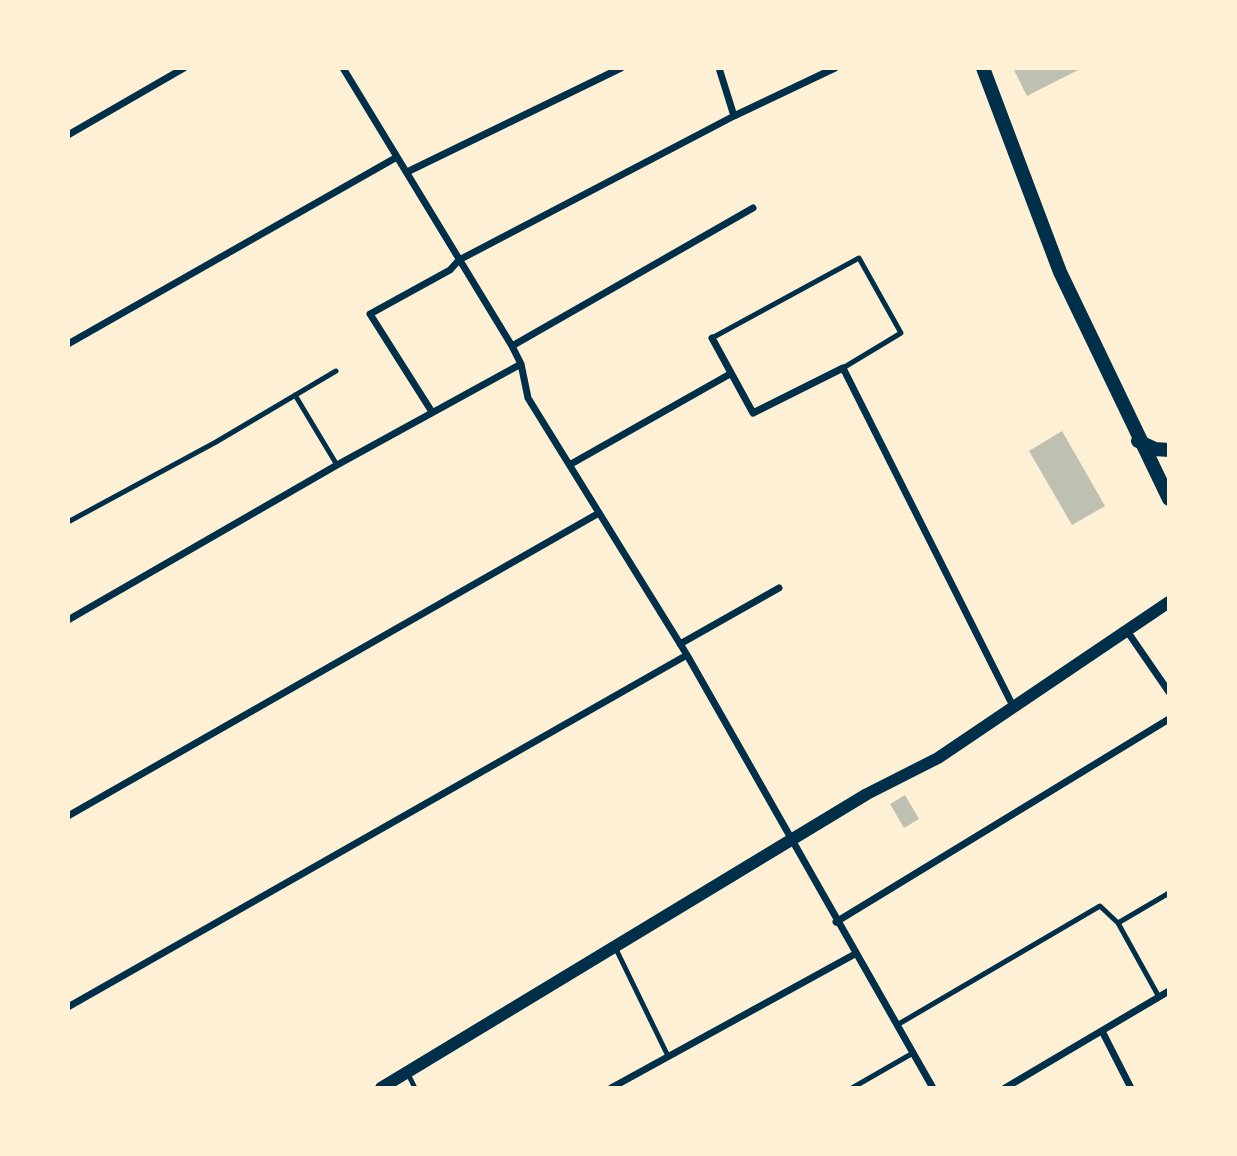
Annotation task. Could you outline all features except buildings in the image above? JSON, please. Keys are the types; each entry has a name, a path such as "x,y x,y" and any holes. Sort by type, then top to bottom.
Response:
{"main road":[{"path":"983,68 1060,272 1138,441 1169,499"},
{"path":"1138,441 1155,449 1169,450"}],"street":[{"path":"68,135 184,68"},
{"path":"342,68 512,346 521,364 528,398 687,655 836,922 933,1088"},
{"path":"407,172 621,68"},
{"path":"719,68 734,116"},
{"path":"432,412 370,314 450,270 460,260 734,116 835,68"},
{"path":"68,344 397,157"},
{"path":"512,346 752,208"},
{"path":"712,338 753,413 842,368 1014,709"},
{"path":"68,620 337,465 521,364"},
{"path":"571,464 730,374"},
{"path":"68,816 599,513"},
{"path":"680,644 779,588"},
{"path":"381,1088 867,794 938,758 1169,602"},
{"path":"1127,631 1169,692"},
{"path":"68,1007 687,655"},
{"path":"836,922 1169,719"},
{"path":"611,1088 855,954"},
{"path":"1005,1088 1169,991"},
{"path":"1102,1031 1131,1088"}],"lane":[{"path":"712,338 859,258 901,333 842,368"},
{"path":"68,522 336,370"},
{"path":"295,395 337,465"},
{"path":"1118,923 1169,893"},
{"path":"897,1026 1100,906 1118,923 1159,997"},
{"path":"615,947 668,1056"},
{"path":"852,1088 913,1053"},
{"path":"407,1072 415,1088"}]}
